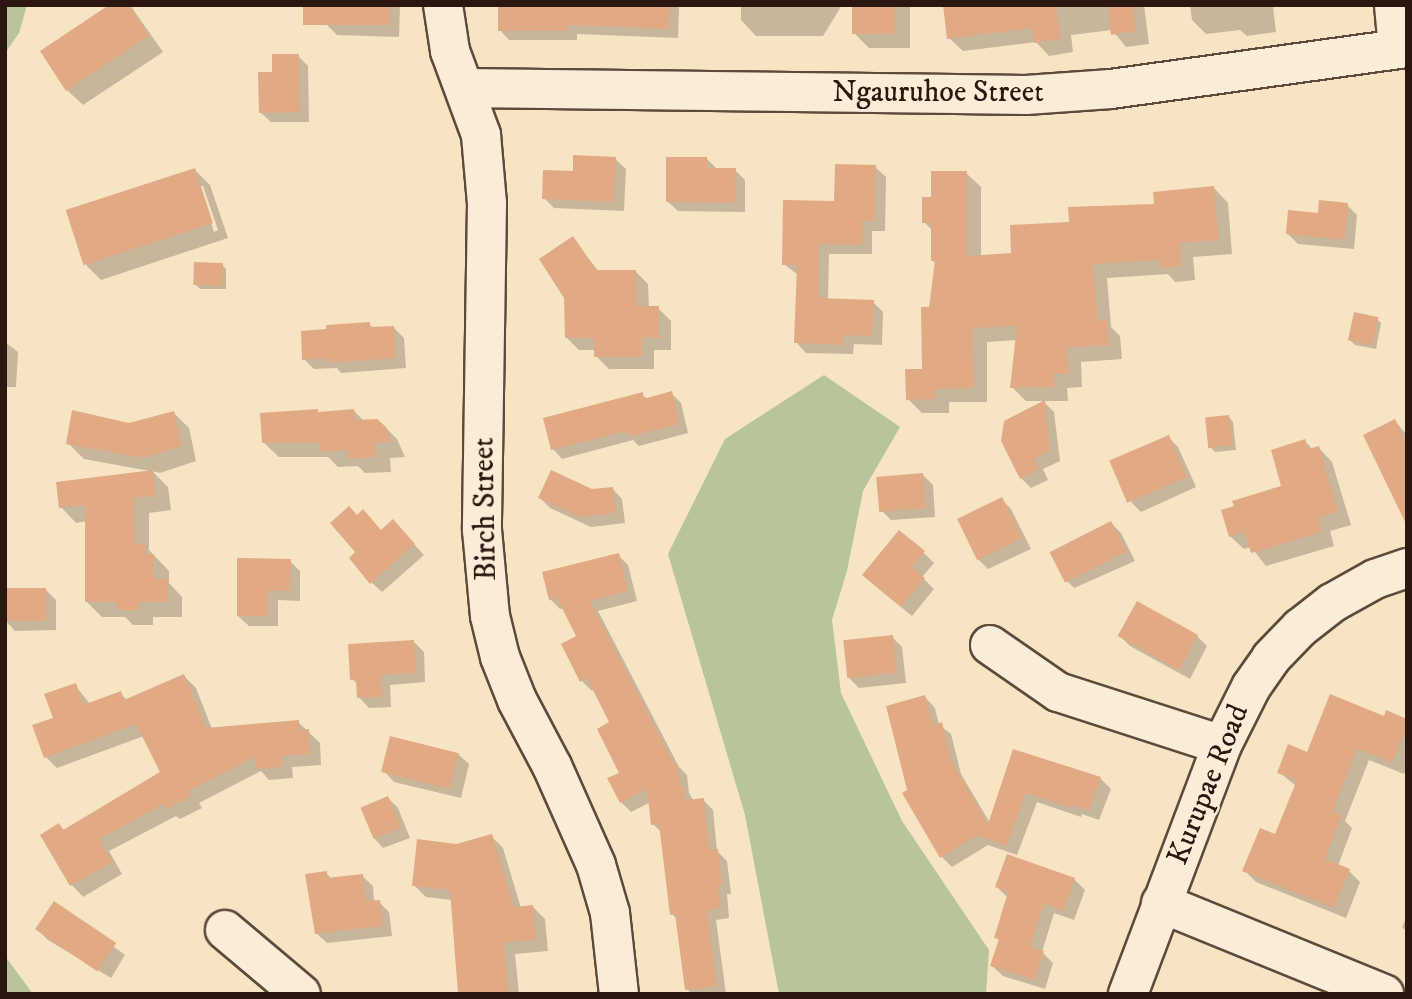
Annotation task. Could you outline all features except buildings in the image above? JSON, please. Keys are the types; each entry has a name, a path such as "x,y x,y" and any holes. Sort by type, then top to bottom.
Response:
{"street":[{"name":"Birch Street","path":"443,5 450,51 466,88 481,135 487,203 482,530 490,616 500,657 517,700 552,766 596,865 610,913 620,994"},
{"path":"1394,5 1403,48"},
{"name":"Ngauruhoe Street","path":"466,88 1026,95 1111,89 1403,48"},
{"name":"Kurupae Road","path":"1129,994 1222,746 1251,687 1271,658 1300,628 1332,603 1375,579 1407,568"},
{"path":"990,645 1058,692 1222,746"},
{"path":"1161,903 1384,994"},
{"path":"225,930 301,994"}],"green space":[{"path":"5,5 27,5 19,33 5,53"},
{"path":"824,375 900,427 863,491 847,571 832,620 841,693 902,821 989,950 986,994 779,994 745,815 668,554 725,439"},
{"path":"5,956 33,994 5,994"}]}
